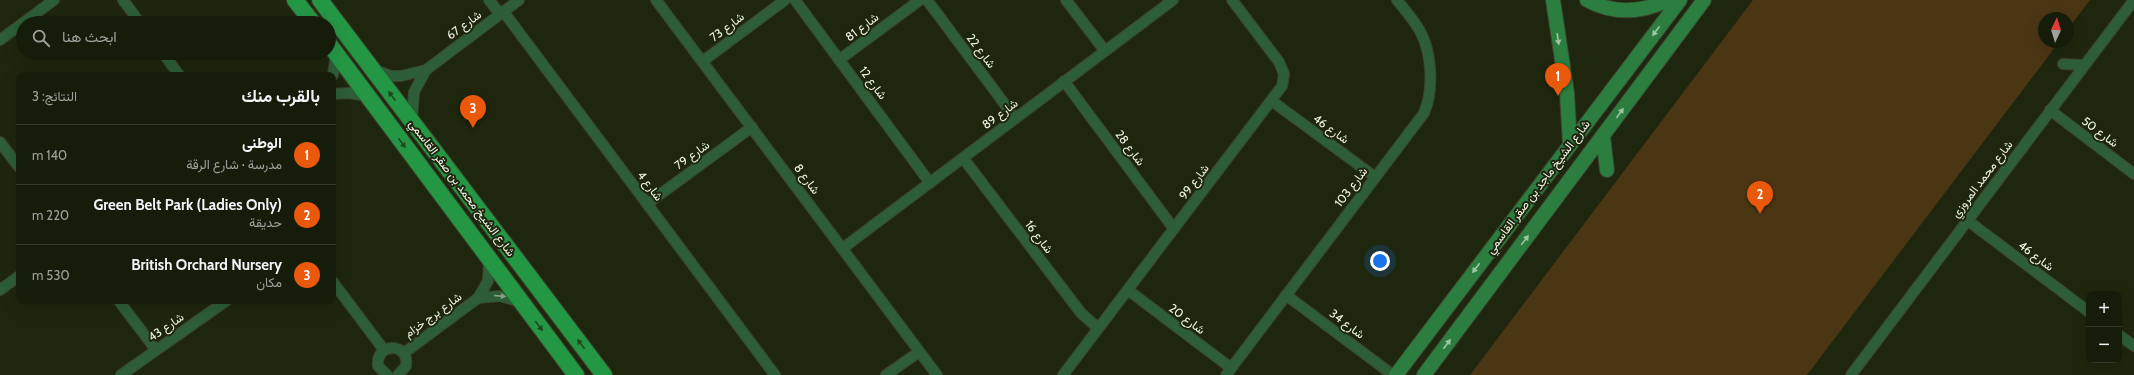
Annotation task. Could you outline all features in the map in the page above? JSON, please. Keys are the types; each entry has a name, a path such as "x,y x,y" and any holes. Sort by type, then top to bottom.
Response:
{"main road":[{"path":"295,0 308,16"},
{"name":"شارع الشيخ محمد بن صقر القاسمي","path":"320,0 332,16"},
{"path":"1553,0 1568,106 1570,144"},
{"path":"1587,0 1610,9 1625,11 1641,9 1668,0"},
{"name":"شارع الشيخ ماجد بن صقر القاسمي","path":"1396,375 1680,0"},
{"name":"شارع الشيخ ماجد بن صقر القاسمي","path":"1424,375 1704,0"},
{"name":"شارع الشيخ محمد بن صقر القاسمي","path":"336,22 604,375"},
{"name":"شارع الشيخ محمد بن صقر القاسمي","path":"336,53 576,375"},
{"path":"1602,137 1607,170"}],"street":[{"path":"32,16 54,0"},
{"path":"123,0 135,16"},
{"name":"شارع 4","path":"490,0 502,13 775,375"},
{"name":"شارع 67","path":"371,69 381,73 401,76 426,70 519,0"},
{"name":"شارع 8","path":"656,0 843,248 936,375"},
{"name":"شارع 73","path":"703,61 785,0"},
{"name":"شارع 12","path":"795,0 930,182"},
{"name":"شارع 81","path":"839,60 920,0"},
{"name":"شارع 22","path":"927,0 1015,118"},
{"path":"1066,0 1105,51"},
{"name":"شارع 89","path":"843,248 1173,0"},
{"name":"شارع 99","path":"1063,375 1282,86 1284,74 1282,68 1232,0"},
{"name":"شارع 103","path":"1228,371 1420,119 1427,106 1430,92 1427,53 1423,38 1416,25 1397,0"},
{"name":"شارع محمد المروزي","path":"1851,375 2134,0"},
{"path":"0,40 16,28"},
{"path":"166,60 173,72"},
{"path":"333,60 333,72"},
{"path":"2063,64 2084,65"},
{"name":"شارع 67","path":"412,123 411,113 414,92 426,70"},
{"name":"شارع 28","path":"1064,81 1174,229"},
{"path":"336,94 349,92 367,96"},
{"name":"شارع 46","path":"1272,101 1375,178"},
{"name":"شارع 50","path":"2050,110 2134,174"},
{"name":"شارع 79","path":"647,204 752,127"},
{"path":"0,142 16,163"},
{"name":"شارع 16","path":"963,158 1078,309 1098,328"},
{"name":"شارع 46","path":"1967,220 2086,310"},
{"name":"شارع برج خزام","path":"404,353 478,298 488,281 490,261"},
{"path":"0,290 16,278"},
{"path":"336,286 384,350"},
{"name":"شارع 20","path":"1128,290 1228,371"},
{"name":"شارع 34","path":"1286,295 1393,375"},
{"name":"شارع برج خزام","path":"478,298 500,296 521,302"},
{"path":"122,304 156,350"},
{"name":"شارع 43","path":"121,375 222,304"},
{"path":"2122,337 2134,346"},
{"path":"380,373 378,357 384,350 392,347 404,353 406,366 400,375"},
{"path":"886,375 919,352"}],"shaded area":[{"path":"1753,0 2090,0 2074,21 2074,12 2038,12 2038,48 2054,48 1807,375 1470,375"}],"place":[{"name":"الوطنی","path":"1558,96"},
{"name":"British Orchard Nursery","path":"473,128"},
{"name":"Green Belt Park (Ladies Only)","path":"1760,214"}]}
